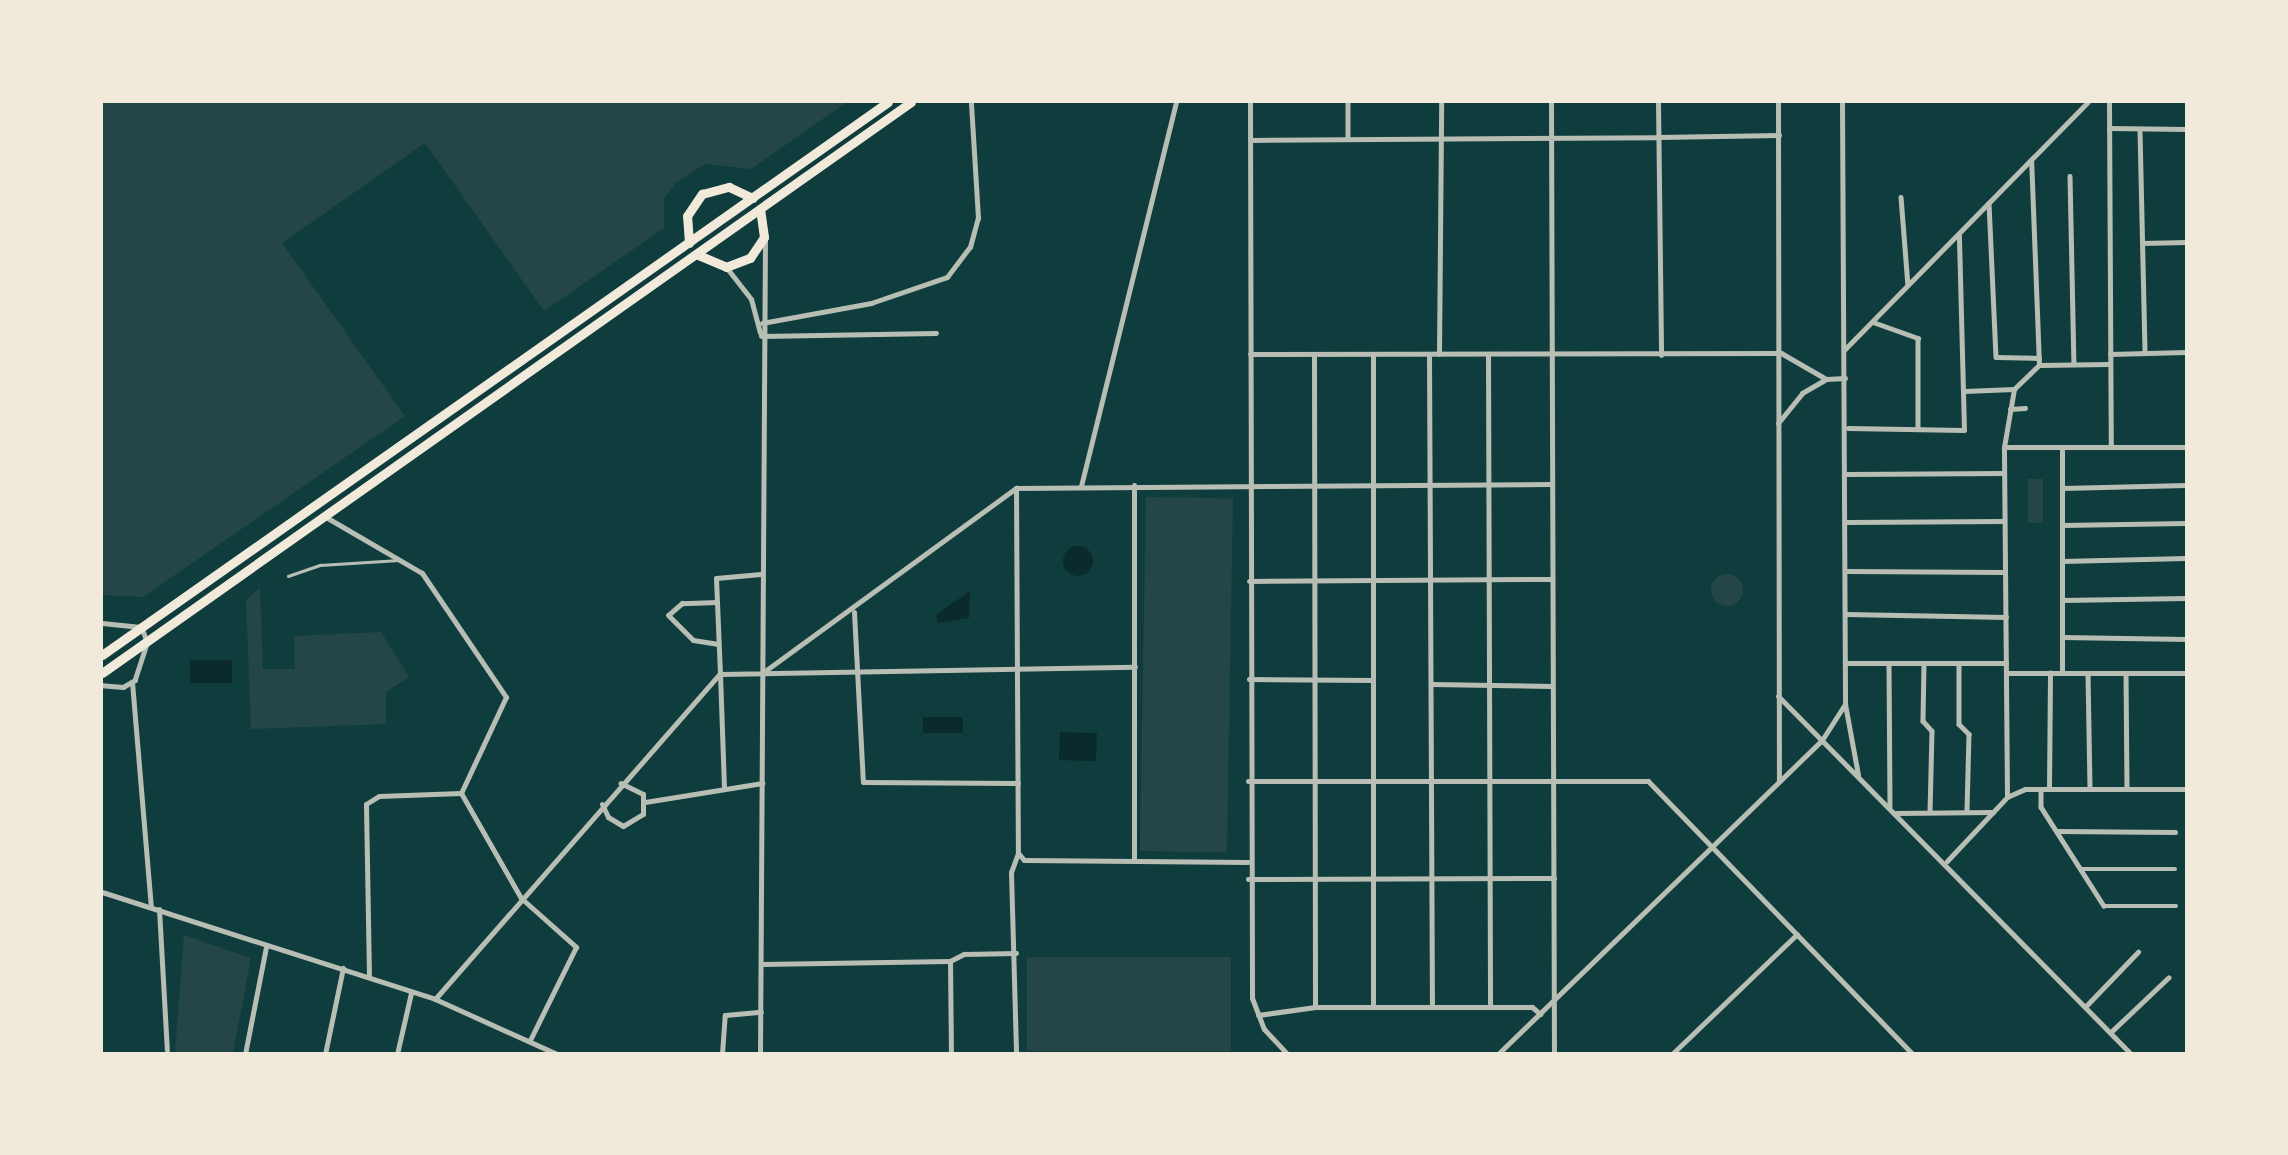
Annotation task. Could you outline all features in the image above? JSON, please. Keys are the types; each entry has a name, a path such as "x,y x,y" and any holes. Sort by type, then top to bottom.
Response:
{"main road":[{"path":"102,655 888,102"},
{"path":"102,673 911,102"},
{"path":"688,243 687,216 702,194 729,187 753,198"},
{"path":"696,254 726,267 750,258 765,224 760,210"}],"street":[{"path":"762,323 871,303 947,277 970,247 978,218 971,102"},
{"path":"1081,486 1176,102"},
{"path":"1250,102 1248,879 1252,998 1264,1029 1287,1054"},
{"path":"1348,102 1348,139"},
{"path":"1439,354 1441,102"},
{"path":"1550,102 1554,1054"},
{"path":"1658,102 1661,355"},
{"path":"1778,102 1781,352 1776,428 1779,780"},
{"path":"1842,102 1848,428 1845,704 1858,775"},
{"path":"1845,349 2088,102"},
{"path":"2109,102 2107,406 2111,447"},
{"path":"2109,128 2186,129"},
{"path":"2140,130 2144,353"},
{"path":"1250,140 1779,135"},
{"path":"2007,797 2004,447 2014,389 2039,361 2031,160"},
{"path":"2070,176 2074,364"},
{"path":"1901,197 1908,286"},
{"path":"1989,203 1996,357 2074,364 2109,363"},
{"path":"760,1054 761,337 765,224"},
{"path":"1848,428 1964,430 1959,234"},
{"path":"2143,243 2186,242"},
{"path":"726,267 751,299 761,337"},
{"path":"1873,322 1918,338 1918,429"},
{"path":"761,337 936,333"},
{"path":"1250,354 1661,355 1781,352 1826,379"},
{"path":"2108,354 2186,352"},
{"path":"1314,354 1315,1007"},
{"path":"1373,354 1373,1007"},
{"path":"1429,354 1432,1007"},
{"path":"1488,354 1490,1007"},
{"path":"1776,428 1802,393 1826,379 1845,378"},
{"path":"1964,391 2014,389"},
{"path":"2010,409 2025,408"},
{"path":"2004,447 2186,447"},
{"path":"2062,447 2062,673"},
{"path":"1847,474 2004,473"},
{"path":"761,672 854,612 1016,488 1249,483 1551,484"},
{"path":"1134,485 1135,861"},
{"path":"2062,488 2186,485"},
{"path":"1016,488 1018,853 1011,872 1016,953 1016,1054"},
{"path":"324,516 422,573 506,697 461,793"},
{"path":"1847,522 2004,521"},
{"path":"2062,525 2186,523"},
{"path":"2062,561 2186,558"},
{"path":"1847,571 2005,572"},
{"path":"724,789 716,578 761,574"},
{"path":"1249,581 1373,578 1552,579"},
{"path":"2062,600 2186,598"},
{"path":"717,602 682,603 668,615 693,640 717,644"},
{"path":"854,612 855,671 863,782 1018,783"},
{"path":"1846,614 2006,617"},
{"path":"102,623 141,627 147,641 132,682 151,906"},
{"path":"2062,638 2186,639"},
{"path":"1845,663 2006,663"},
{"path":"1889,663 1890,806"},
{"path":"1924,663 1923,721 1932,731 1930,812"},
{"path":"1959,663 1959,724 1969,734 1967,813"},
{"path":"435,999 620,783 720,674 1135,667"},
{"path":"2006,673 2186,673"},
{"path":"2049,789 2050,673"},
{"path":"2088,673 2090,789"},
{"path":"2126,673 2127,789"},
{"path":"1249,679 1373,680"},
{"path":"102,685 132,682"},
{"path":"1430,684 1552,686"},
{"path":"1778,696 1947,862 2132,1054"},
{"path":"1498,1054 1822,740 1845,704"},
{"path":"1248,781 1648,781 1716,844 1797,934 1913,1054"},
{"path":"620,783 638,789 645,802"},
{"path":"602,804 609,819 628,826 645,802 762,783"},
{"path":"2041,789 2041,807 2104,906 2176,906"},
{"path":"1947,862 2007,797 2041,789 2186,789"},
{"path":"461,793 521,898 576,947 530,1040"},
{"path":"369,977 366,804 379,796 461,793"},
{"path":"1896,813 1993,813"},
{"path":"2056,831 2175,832"},
{"path":"1018,853 1024,860 1248,862"},
{"path":"2082,869 2175,869"},
{"path":"1248,879 1554,878"},
{"path":"102,892 151,906 266,947 343,968 435,999 557,1054"},
{"path":"159,909 167,1050"},
{"path":"1672,1054 1797,934"},
{"path":"245,1054 266,947"},
{"path":"2086,1006 2138,951"},
{"path":"762,964 950,961 964,954 1016,953"},
{"path":"950,961 951,1054"},
{"path":"325,1054 343,968"},
{"path":"2111,1032 2168,978"},
{"path":"397,1054 411,993"},
{"path":"1258,1015 1270,1009 1315,1007 1532,1007 1540,1014"},
{"path":"723,1054 725,1015 761,1012"}],"lane":[{"path":"288,576 320,565 399,560"}],"shaded area":[{"path":"102,102 847,102 751,169 705,164 677,182 664,198 664,228 544,311 425,143 282,243 405,416 143,597 102,595"},
{"path":"2028,479 2043,479 2043,523 2028,523"},
{"path":"1146,497 1233,499 1227,852 1140,851"},
{"path":"1078,546 1088,551 1093,561 1088,571 1078,576 1068,571 1063,561 1068,551"},
{"path":"1727,574 1738,579 1743,590 1738,601 1727,606 1716,601 1711,590 1716,579"},
{"path":"260,588 263,669 295,669 294,636 381,632 409,677 386,692 386,724 251,729 246,600"},
{"path":"970,591 969,618 938,623 936,615"},
{"path":"190,660 232,660 232,683 190,683"},
{"path":"923,717 963,717 963,733 923,733"},
{"path":"1060,732 1097,733 1096,761 1059,760"},
{"path":"184,935 251,958 233,1053 175,1053"},
{"path":"1027,957 1231,957 1231,1051 1027,1051"}]}
